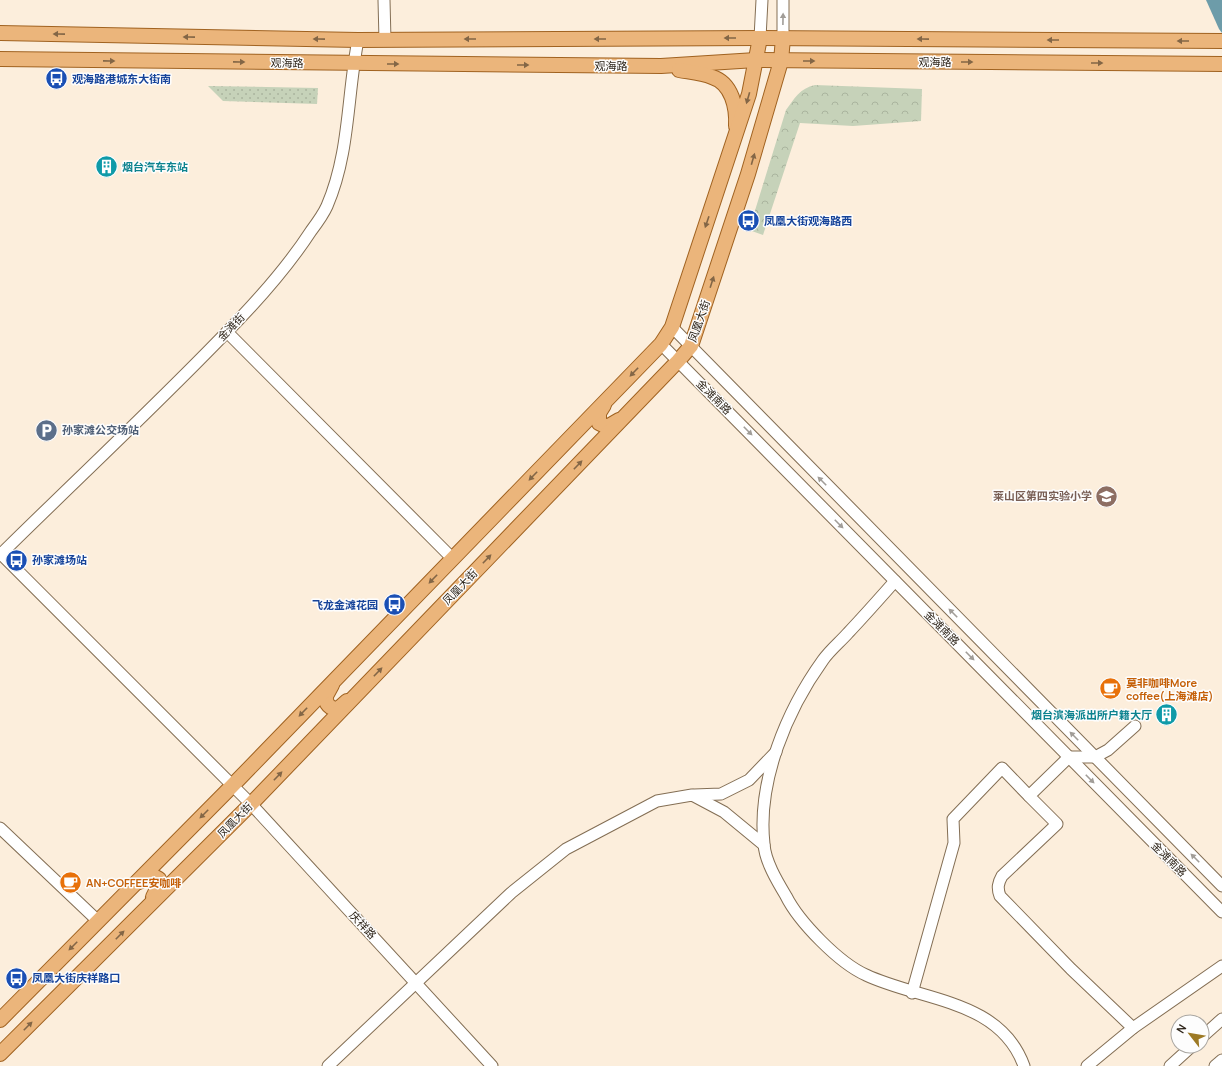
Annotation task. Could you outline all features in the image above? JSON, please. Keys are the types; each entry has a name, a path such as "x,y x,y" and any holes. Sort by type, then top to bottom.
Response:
{"main road":[{"name":"观海路","path":"0,33 358,40 782,38 1222,41"},
{"path":"0,1020 232,786 661,344 672,326 736,138 749,94 760,38"},
{"name":"凤凰大街","path":"0,1054 251,804 691,346 748,174 781,61 782,38"},
{"name":"观海路","path":"0,59 354,64 661,66 756,60 1222,64"},
{"path":"661,66 714,77 725,86 734,101 736,138"},
{"path":"612,395 599,413 598,418 603,426 607,427 613,425 631,410"},
{"path":"339,675 327,691 326,700 331,708 338,709 358,692"},
{"path":"126,893 146,877 152,875 159,879 160,883 157,892 140,915"}],"street":[{"path":"384,0 385,40"},
{"path":"760,38 762,0"},
{"path":"782,38 783,0"},
{"name":"金滩街","path":"0,554 227,332 282,274 326,208 339,174 347,132 358,40"},
{"name":"金滩南路","path":"672,326 778,436 1222,886"},
{"path":"227,332 453,559"},
{"name":"金滩南路","path":"661,344 1222,912"},
{"path":"765,449 778,436"},
{"name":"庆祥路","path":"0,554 251,804 492,1066"},
{"path":"895,581 824,659 797,702 785,727 776,752 765,798 764,846 779,885 800,919 845,962 864,975 912,993 932,996 983,1016 1006,1036 1016,1049 1024,1066"},
{"path":"1029,796 1069,757 1095,757 1108,750 1135,726"},
{"path":"328,1066 511,893 566,849 657,801 692,795 721,794 749,780 776,752"},
{"path":"912,993 954,843 953,819 1002,768 1057,824 1002,876 998,884 1000,896 1071,969 1133,1028"},
{"path":"692,795 724,812 764,846"},
{"path":"0,828 98,921"},
{"path":"1087,1066 1133,1028 1222,966"},
{"path":"1210,1030 1222,1019"},
{"path":"1170,1066 1183,1054"},
{"path":"1215,1066 1222,1060"}],"green space":[{"path":"815,85 922,89 921,121 853,126 800,123 763,235 749,230 786,110 801,91"},
{"path":"208,86 318,88 317,104 223,101"}],"water":[{"path":"1206,0 1222,0 1222,33 1219,29"}],"place":[{"name":"观海路港城东大街南","path":"57,79"},
{"name":"烟台汽车东站","path":"107,167"},
{"name":"凤凰大街观海路西","path":"748,221"},
{"name":"孙家滩公交场站","path":"46,430"},
{"name":"莱山区第四实验小学","path":"1107,496"},
{"name":"孙家滩场站","path":"16,560"},
{"name":"飞龙金滩花园","path":"394,605"},
{"name":"莫非咖啡More coffee(上海滩店)","path":"1110,689"},
{"name":"烟台滨海派出所户籍大厅","path":"1167,715"},
{"name":"AN+COFFEE安咖啡","path":"70,883"},
{"name":"凤凰大街庆祥路口","path":"16,978"}]}
